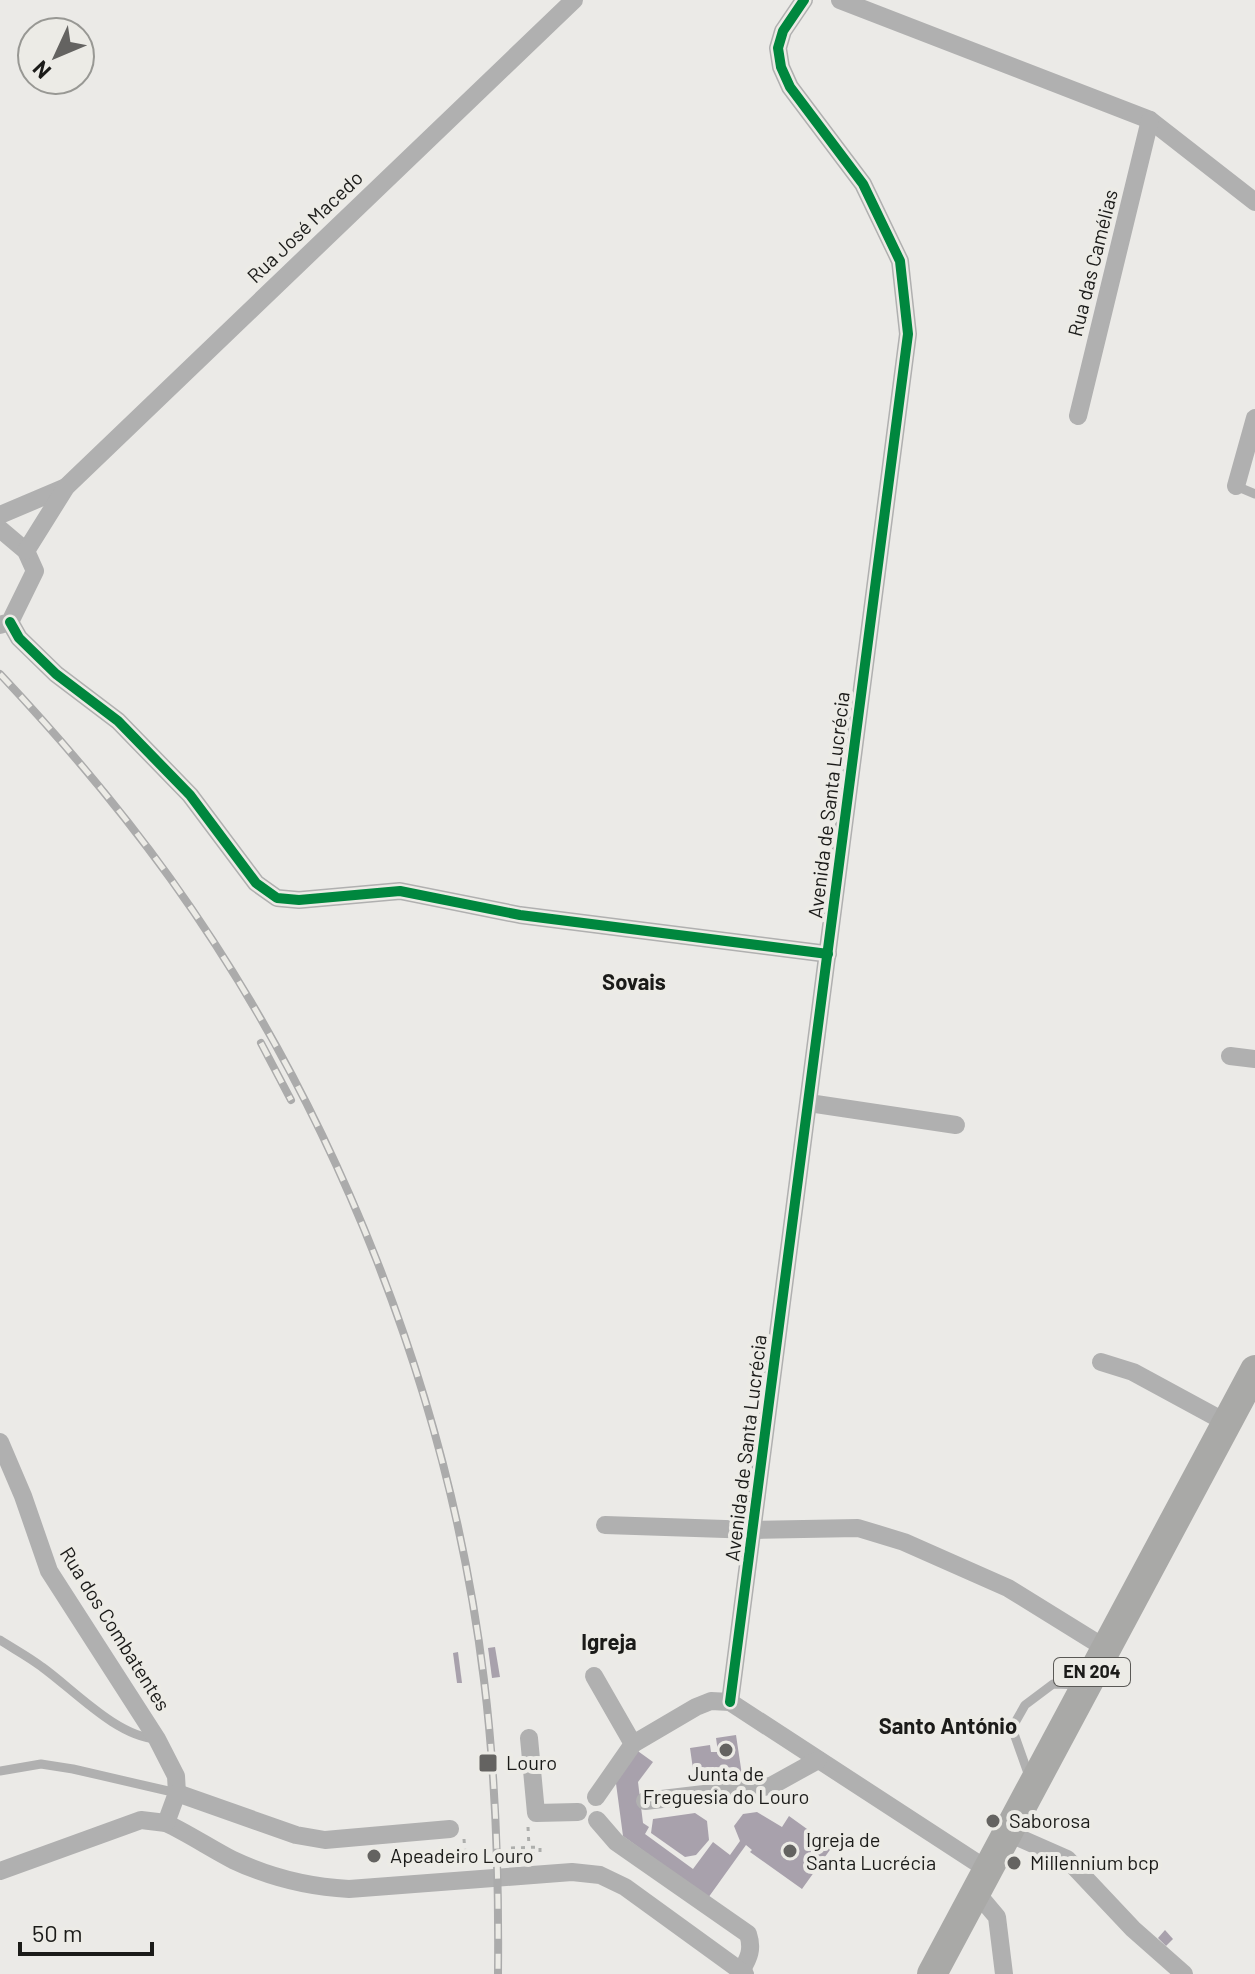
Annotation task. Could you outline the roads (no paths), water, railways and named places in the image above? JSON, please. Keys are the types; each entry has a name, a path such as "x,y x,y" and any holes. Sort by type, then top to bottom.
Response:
{"main road":[{"name":"EN 204","path":"932,1974 1255,1370"}],"street":[{"name":"Rua José Macedo","path":"26,551 66,487 574,0"},
{"name":"Avenida de Santa Lucrécia","path":"730,1702 755,1530 908,334 900,261 863,184 790,87 781,67 778,48 783,31 804,0"},
{"path":"840,0 1150,120 1255,202"},
{"name":"Rua das Camélias","path":"1078,416 1150,120"},
{"path":"1236,486 1255,418"},
{"name":"Rua José Macedo","path":"0,515 66,487"},
{"path":"0,529 26,551 35,571 26,593 5,624 56,674 118,721 180,785 256,883 277,898 299,900 400,891 520,915 828,954"},
{"path":"1230,1056 1255,1059"},
{"path":"809,1103 956,1125"},
{"path":"1101,1362 1133,1372 1227,1423"},
{"name":"Rua dos Combatentes","path":"0,1442 49,1571 157,1739 176,1776 177,1793"},
{"path":"605,1525 755,1530 858,1528 904,1542 1008,1588 1105,1648"},
{"path":"594,1676 633,1744"},
{"path":"596,1797 633,1744 696,1707 711,1701 730,1702 818,1760 982,1881 997,1917 1004,1974"},
{"path":"529,1738 536,1813 578,1812 587,1821 597,1820 602,1816 604,1807 596,1797"},
{"path":"645,1801 771,1786 818,1760"},
{"path":"166,1823 177,1793 296,1835 344,1839 450,1829"},
{"path":"578,1812 584,1798 596,1797"},
{"path":"0,1871 141,1820 166,1823 232,1859 263,1872 320,1888 349,1889 572,1872 600,1875 663,1914 743,1973 751,1945 748,1934 616,1842 597,1820"},
{"path":"1008,1833 1067,1859 1133,1929 1184,1974"}],"lane":[{"path":"1236,486 1255,494"},
{"path":"0,1640 132,1733 157,1739"},
{"path":"1032,1786 1012,1728 1025,1705 1053,1684 1085,1686"},
{"path":"0,1771 41,1764 177,1793"}],"railway":[{"path":"0,674 67,748 130,825 230,967 284,1061 333,1159 376,1260 413,1363 444,1468 468,1574 484,1680 494,1790 498,1974"},
{"path":"261,1043 291,1100"}],"place":[{"name":"Junta de Freguesia do Louro","path":"726,1750"},
{"name":"Louro","path":"488,1763"},
{"name":"Saborosa","path":"993,1821"},
{"name":"Igreja de Santa Lucrécia","path":"790,1851"},
{"name":"Apeadeiro Louro","path":"374,1856"},
{"name":"Millennium bcp","path":"1014,1863"}],"district":[{"name":"Sovais","path":"634,982"},
{"name":"Igreja","path":"609,1642"},
{"name":"Santo António","path":"948,1726"}]}
